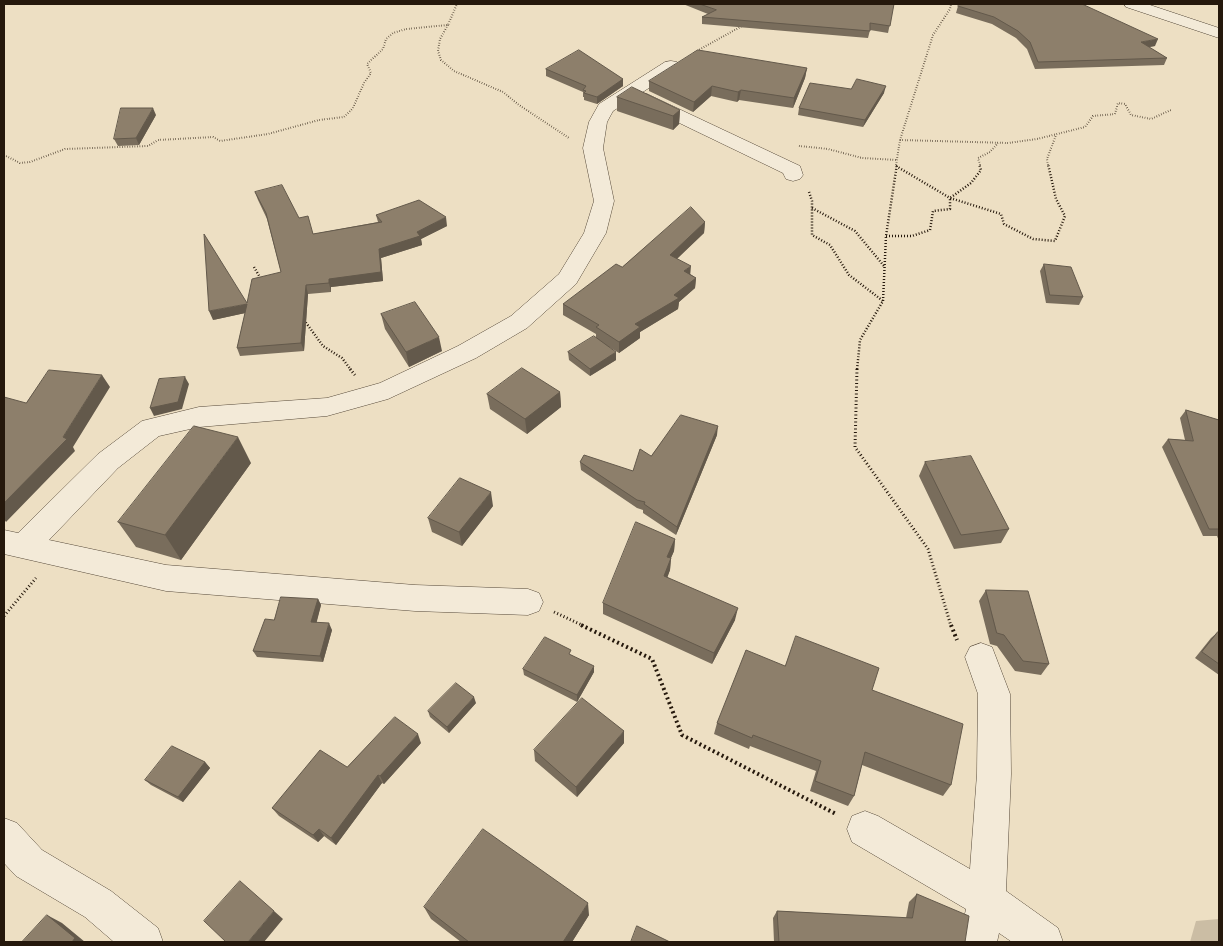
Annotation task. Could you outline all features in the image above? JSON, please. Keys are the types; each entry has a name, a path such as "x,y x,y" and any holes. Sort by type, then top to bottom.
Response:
{"street":[{"path":"1132,4 1219,33"},
{"path":"14,544 108,461 151,428 198,417 327,407 388,390 466,352 519,322 568,280 595,233 604,201 593,148 598,122 606,108 671,66"},
{"path":"632,92 792,170 793,175"},
{"path":"14,544 166,578 415,598 528,602"},
{"path":"978,942 987,900 994,774 994,694 981,657"},
{"path":"865,829 987,900 1044,942"},
{"path":"4,836 29,863 98,904 144,942"}],"path":[{"path":"456,4 440,39 438,51 441,60 454,71 503,92 519,105 595,155"},
{"path":"951,4 950,9 933,36 900,140 886,236 883,301 860,340 856,385 855,448 928,549 953,633"},
{"path":"4,155 20,163 30,162 64,149 148,146 158,140 213,137 220,141 268,134 319,120 344,117 353,108 371,72 367,64 383,49 386,39 393,33 406,29 448,25"},
{"path":"671,66 744,25"},
{"path":"900,140 1018,142 1085,127 1093,116 1115,114 1118,103 1125,104 1130,115 1151,119 1171,110"},
{"path":"896,166 950,198 1001,214 1004,224 1033,239 1055,241 1065,216 1056,199 1047,158 1056,134"},
{"path":"950,198 971,183 981,170 978,158 990,152 998,143"},
{"path":"799,146 828,149 862,158 897,160"},
{"path":"793,175 800,175 803,179 812,201 812,235 830,245 849,275 883,301"},
{"path":"886,236 912,236 930,230 933,212 950,209 950,198"},
{"path":"812,208 855,231 884,267"},
{"path":"254,267 263,282"},
{"path":"299,316 306,321 323,346 342,358 358,378 354,399"},
{"path":"4,616 56,554"},
{"path":"528,602 568,618 652,659 682,735 865,829"}],"shaded area":[{"path":"1219,919 1219,942 1190,942 1196,921"}],"building":[{"path":"700,4 894,4 890,26 870,23 870,31 702,17 716,10"},
{"path":"960,4 1082,4 1158,39 1141,42 1167,58 1038,62 1030,42 1018,31 994,17 958,6"},
{"path":"579,50 623,79 597,97 584,93 586,91 583,90 586,86 546,69"},
{"path":"698,50 807,68 794,98 741,90 738,92 712,86 694,102 649,81"},
{"path":"857,79 886,86 865,120 799,108 810,83 851,89"},
{"path":"632,87 680,110 673,116 617,97"},
{"path":"121,108 153,108 136,138 114,139"},
{"path":"282,185 299,218 308,216 313,234 382,222 376,215 419,200 446,217 417,232 420,236 379,249 381,272 329,279 329,283 306,285 301,343 237,348 247,304 209,311 204,234 247,303 252,279 281,272 266,213 255,192"},
{"path":"691,207 705,222 670,255 691,266 684,271 696,278 674,295 679,298 635,324 640,327 619,342 596,327 599,325 563,304 616,264 622,267"},
{"path":"1044,264 1071,267 1083,297 1050,295"},
{"path":"415,302 439,337 406,352 381,314"},
{"path":"594,336 616,352 590,369 568,352"},
{"path":"522,368 560,392 525,419 487,394"},
{"path":"49,370 102,375 63,437 67,439 4,503 4,397 26,403"},
{"path":"185,377 178,402 150,408 159,379"},
{"path":"1186,410 1219,420 1219,529 1209,529 1168,439 1193,441"},
{"path":"681,415 718,426 677,527 644,504 645,502 637,500 580,462 584,455 633,471 640,449 651,456"},
{"path":"194,426 238,437 165,535 118,522"},
{"path":"971,456 1009,529 961,535 925,462"},
{"path":"460,478 491,492 459,532 428,518"},
{"path":"636,522 675,539 667,557 671,558 664,576 738,608 714,653 603,603"},
{"path":"986,590 1028,591 1049,664 1023,661 1004,635 997,633"},
{"path":"281,597 318,599 311,622 329,623 320,656 253,651 265,619 274,620"},
{"path":"1219,633 1219,664 1202,652"},
{"path":"796,636 879,668 872,690 963,724 951,785 865,752 854,796 815,781 821,761 753,735 752,738 717,723 746,650 785,666"},
{"path":"545,637 571,650 569,654 594,666 577,695 523,669"},
{"path":"456,683 474,697 447,727 428,711"},
{"path":"582,698 624,731 576,787 534,750"},
{"path":"395,717 418,734 380,776 378,775 331,838 319,829 313,835 272,808 320,750 347,767"},
{"path":"172,746 205,762 178,797 145,780"},
{"path":"483,829 588,903 563,942 469,942 424,907"},
{"path":"240,881 274,911 248,942 226,942 204,921"},
{"path":"917,894 969,916 965,942 779,942 777,911 912,918"},
{"path":"47,915 75,938 72,942 22,942"},
{"path":"637,926 670,942 631,942"}]}
